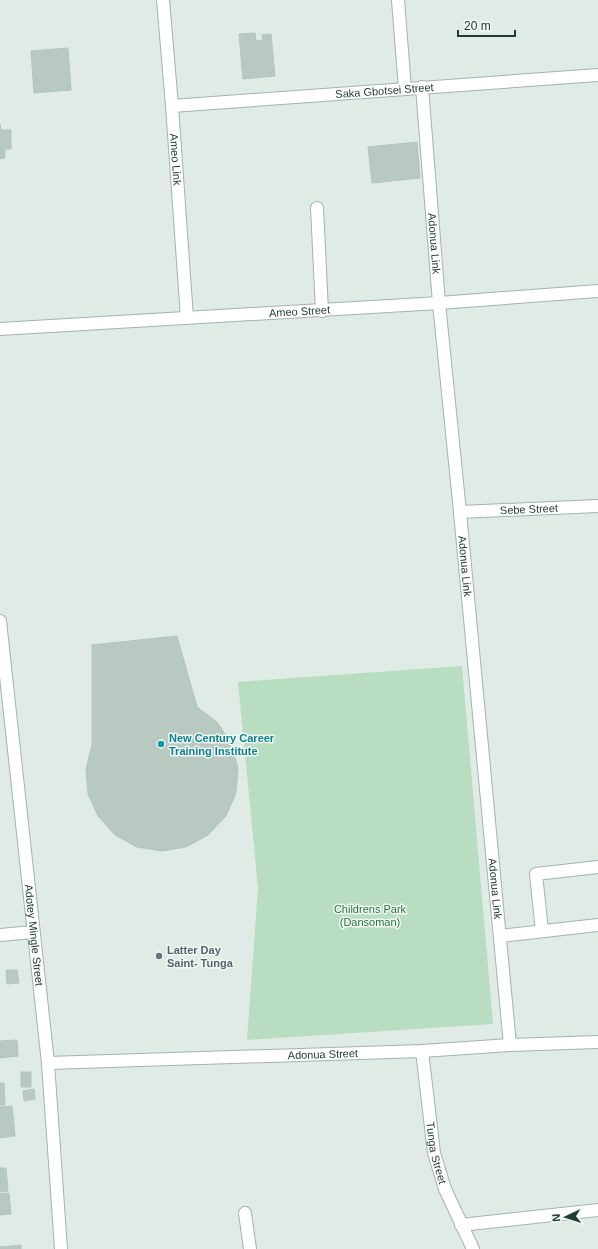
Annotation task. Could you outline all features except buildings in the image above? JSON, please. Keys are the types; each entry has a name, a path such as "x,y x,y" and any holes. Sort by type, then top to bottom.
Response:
{"street":[{"name":"Ameo Link","path":"163,0 187,318"},
{"path":"398,0 405,89"},
{"name":"Saka Gbotsei Street","path":"172,106 598,75"},
{"name":"Adonua Link","path":"422,88 439,303 510,1045"},
{"path":"317,208 322,311"},
{"name":"Ameo Street","path":"0,329 322,311 598,292"},
{"name":"Sebe Street","path":"460,512 598,506"},
{"name":"Adotey Mingle Street","path":"0,621 48,1063 61,1249"},
{"path":"542,931 536,874 598,867"},
{"path":"500,936 598,925"},
{"path":"0,935 33,932"},
{"name":"Adonua Street","path":"48,1063 422,1051 510,1045 598,1042"},
{"name":"Tunga Street","path":"422,1051 434,1153 445,1189 473,1249"},
{"path":"461,1225 598,1210"},
{"path":"246,1213 250,1249"}],"green space":[{"name":"Childrens Park (Dansoman)","path":"462,666 493,1024 247,1040 258,888 238,682"}],"place":[{"name":"New Century Career Training Institute","path":"161,744"},
{"name":"Latter Day Saint- Tunga","path":"159,956"}]}
